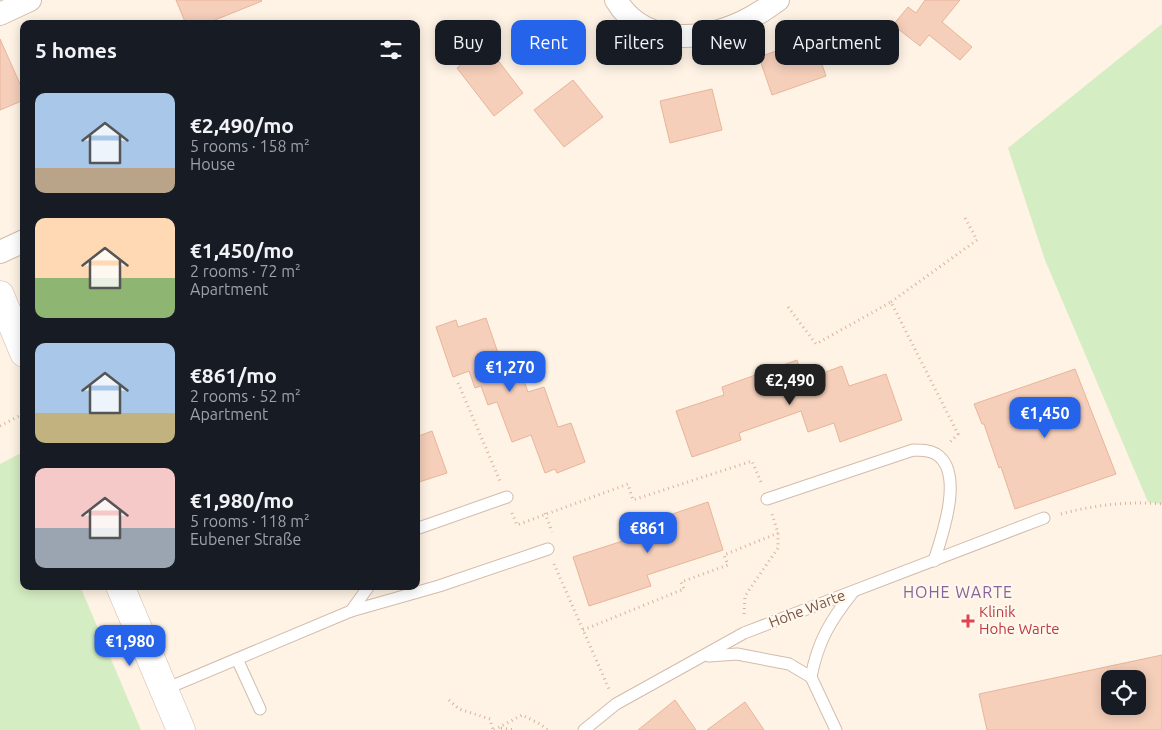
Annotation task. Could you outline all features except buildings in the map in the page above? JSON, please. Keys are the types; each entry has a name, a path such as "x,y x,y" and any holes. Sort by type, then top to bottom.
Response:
{"street":[{"path":"0,14 30,0"},
{"path":"616,0 622,10 648,29 683,36 699,36 734,26 778,0"},
{"path":"0,252 20,244"},
{"path":"0,295 20,343"},
{"path":"122,590 181,730"}],"lane":[{"path":"767,499 914,450 926,450 937,455 945,464 949,477 948,514 934,561"},
{"path":"420,528 507,497"},
{"name":"Hohe Warte","path":"584,730 616,704 704,657 744,633 1044,518"},
{"path":"163,690 351,611 440,586 548,549"},
{"path":"351,611 366,590"},
{"path":"811,677 816,652 825,632 835,614 854,591"},
{"path":"704,657 737,654 789,664 811,677 836,730"},
{"path":"237,659 260,709"}],"path":[{"path":"788,307 816,344 891,302 977,240 964,216"},
{"path":"891,302 958,434 937,455"},
{"path":"458,383 507,497 517,525 628,484 633,500 752,461 778,533 778,548 745,596 744,633"},
{"path":"0,426 20,416"},
{"path":"1044,518 1090,506 1148,502 1162,504"},
{"path":"545,514 557,545 548,549 616,704"},
{"path":"583,630 684,589 680,582 728,565 724,555 778,533"},
{"path":"449,700 459,709 490,719 494,730"},
{"path":"494,730 522,715 548,730"},
{"path":"494,730 502,728 515,730"}],"green space":[{"path":"1162,24 1162,504 1148,502 1045,260 1008,148"},
{"path":"20,454 20,590 82,590 141,730 0,730 0,464"}],"place":[{"name":"Klinik Hohe Warte","path":"968,621"}],"district":[{"name":"HOHE WARTE","path":"958,592"}]}
